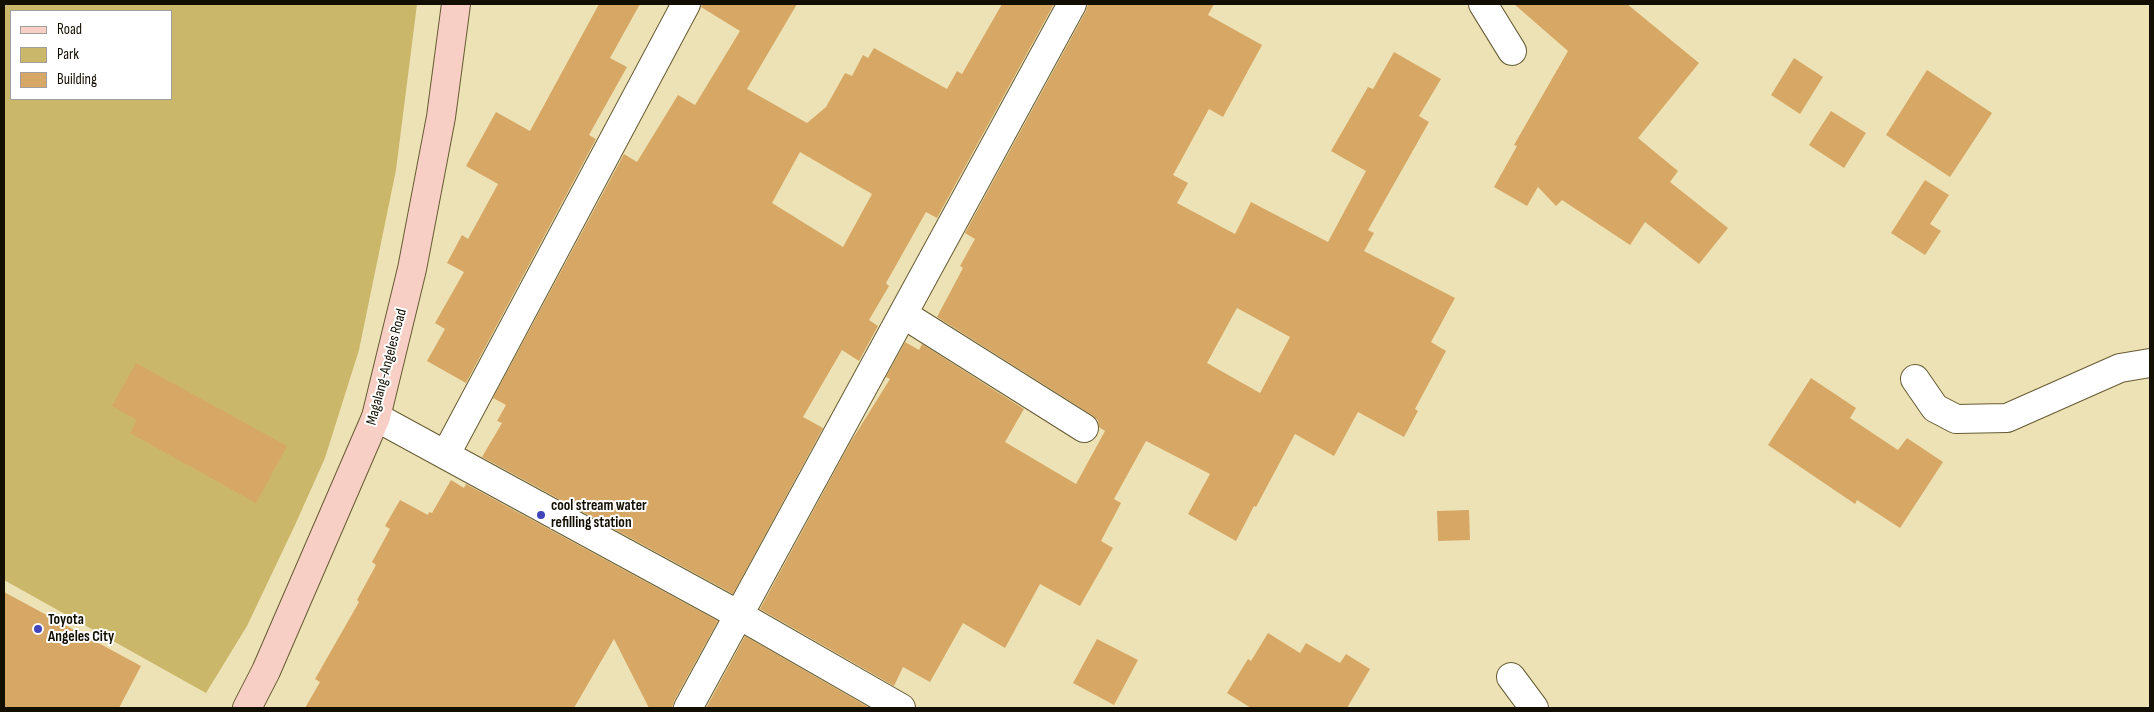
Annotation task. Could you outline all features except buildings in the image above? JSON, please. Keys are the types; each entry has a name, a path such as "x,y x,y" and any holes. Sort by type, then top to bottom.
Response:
{"main road":[{"name":"Magalang-Angeles Road","path":"247,708 266,671 376,417 414,260 440,117 456,4"}],"street":[{"path":"446,454 686,4"},
{"path":"688,708 1072,4"},
{"path":"1483,4 1512,51"},
{"path":"903,314 1084,428"},
{"path":"1915,379 1936,408 1956,419 2008,418 2120,368 2150,362"},
{"path":"376,417 739,615 901,708"},
{"path":"1511,677 1534,708"}],"green space":[{"path":"4,4 417,4 396,170 359,350 325,458 247,626 206,693 4,580"}],"place":[{"name":"cool stream water refilling station","path":"541,515"},
{"name":"Toyota Angeles City","path":"38,629"}]}
